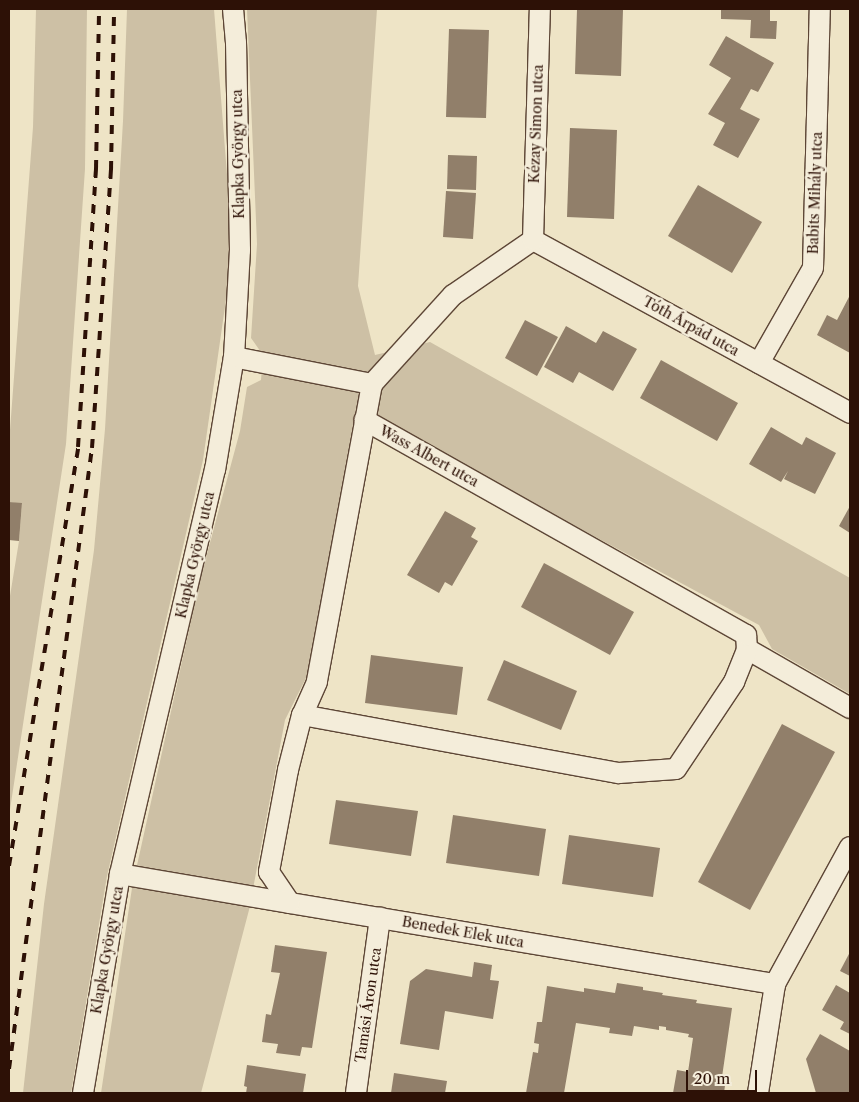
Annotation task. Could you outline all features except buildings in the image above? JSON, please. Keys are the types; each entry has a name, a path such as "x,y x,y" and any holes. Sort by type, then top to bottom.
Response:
{"street":[{"name":"Klapka György utca","path":"82,1093 120,874 215,470 234,357 240,250 236,43 233,9"},
{"name":"Kézay Simon utca","path":"532,240 540,9"},
{"name":"Babits Mihály utca","path":"759,363 813,268 820,9"},
{"path":"364,420 372,384 453,296 532,240"},
{"name":"Tóth Árpád utca","path":"532,240 850,413"},
{"path":"234,357 372,384"},
{"name":"Wass Albert utca","path":"290,903 268,872 288,770 302,715 318,682 352,501 364,420 746,635 747,649"},
{"path":"302,715 619,773 676,769 734,682 747,649 850,708"},
{"path":"758,1093 775,984 850,847"},
{"name":"Benedek Elek utca","path":"120,874 775,984"},
{"name":"Tamási Áron utca","path":"356,1093 380,918"}],"shaded area":[{"path":"36,9 87,9 85,169 66,444 9,816 9,602 19,541 22,504 9,502 9,443 33,127"},
{"path":"127,9 214,9 233,251 203,460 107,876 71,1093 23,1093 44,904 94,550 105,429 123,121"},
{"path":"247,9 377,9 358,286 375,355 430,342 850,578 850,694 772,649 759,625 356,408 307,676 285,720 249,910 201,1093 101,1093 132,888 200,580 240,431 247,387 261,380 263,355 251,338 257,244"}],"railway":[{"path":"9,866 78,447 96,169 99,9"},
{"path":"9,1069 92,448 111,170 114,9"}]}
